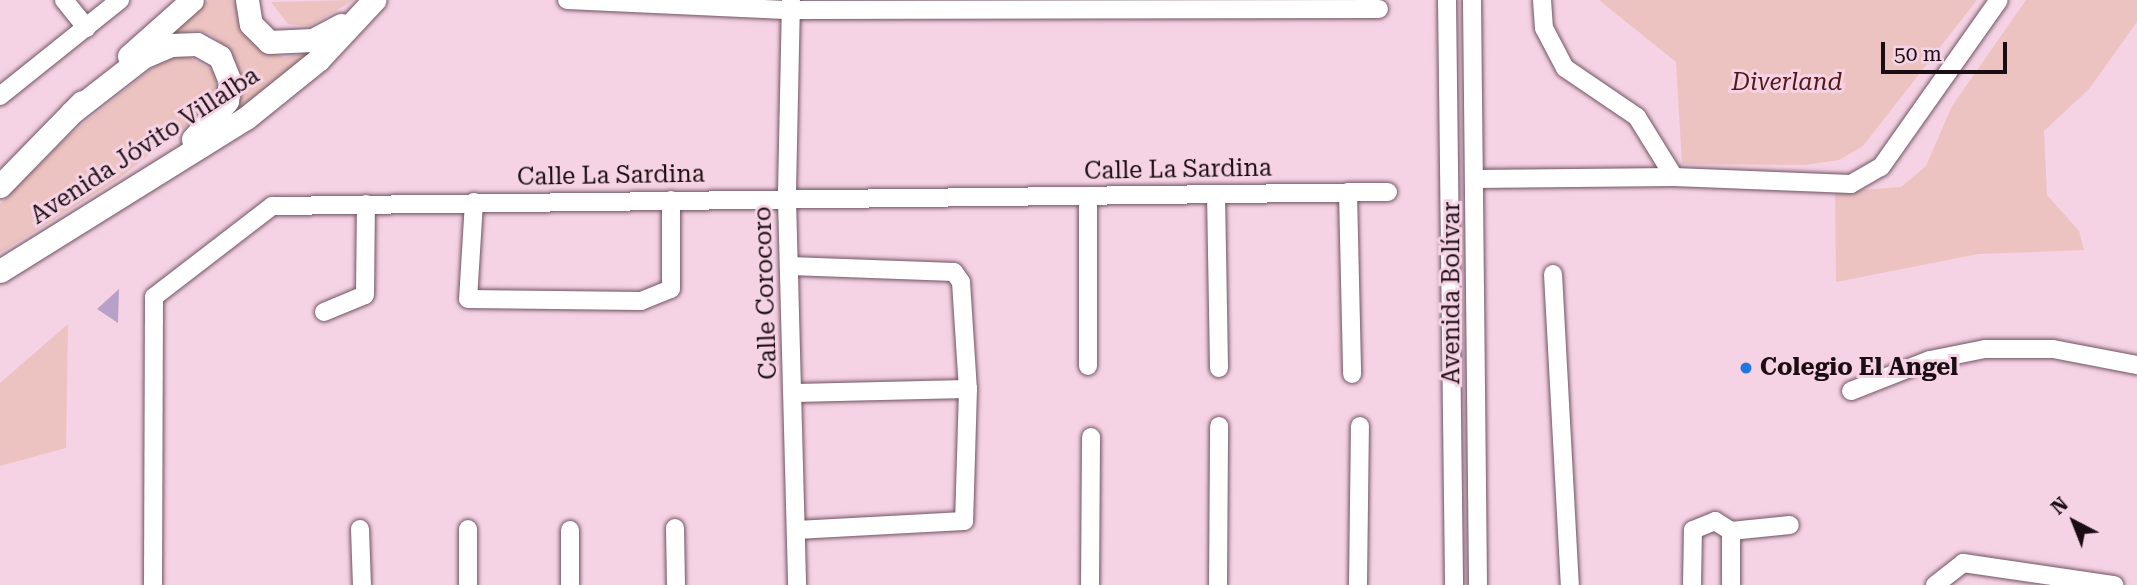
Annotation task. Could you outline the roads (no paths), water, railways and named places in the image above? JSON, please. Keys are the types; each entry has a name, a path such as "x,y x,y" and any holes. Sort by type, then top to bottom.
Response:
{"main road":[{"name":"Avenida Jóvito Villalba","path":"0,186 71,113 192,0"},
{"path":"247,0 251,24 281,45 313,40 367,7"},
{"name":"Avenida Jóvito Villalba","path":"0,271 127,189 246,118 319,59 367,7"},
{"path":"71,113 158,50 185,42 220,57 230,82 217,117 127,189"}],"street":[{"path":"64,0 86,27"},
{"path":"0,96 120,0"},
{"path":"567,0 791,5 1379,9"},
{"name":"Avenida Bolívar","path":"1447,0 1454,585"},
{"name":"Avenida Bolívar","path":"1472,0 1478,585"},
{"path":"1542,0 1544,29 1565,68 1636,117 1674,177"},
{"path":"1475,179 1674,177 1869,180 1999,0"},
{"name":"Calle Corocoro","path":"791,5 787,199 797,585"},
{"path":"1348,192 1352,374"},
{"name":"Calle La Sardina","path":"153,585 155,297 272,206 1388,192"},
{"path":"1216,194 1219,368"},
{"path":"1088,196 1088,366"},
{"path":"474,202 468,299 641,301 671,289 671,200"},
{"path":"324,312 365,295 366,204"},
{"path":"790,267 954,272 961,282 968,389 964,521 796,530"},
{"path":"1553,274 1570,585"},
{"path":"1851,391 1930,360 1985,349 2053,349 2137,365"},
{"path":"794,393 968,389"},
{"path":"1218,585 1219,426"},
{"path":"1358,585 1360,426"},
{"path":"1090,585 1091,437"},
{"path":"1692,585 1694,527 1724,522 1731,531 1731,585"},
{"path":"1731,531 1790,525"},
{"path":"675,528 677,585"},
{"path":"360,529 362,585"},
{"path":"468,529 468,585"},
{"path":"570,530 570,585"},
{"path":"1935,585 1963,563 2114,585"}],"place":[{"name":"Colegio El Angel","path":"1746,368"}],"park label":[{"name":"Diverland","path":"1787,83"}]}
